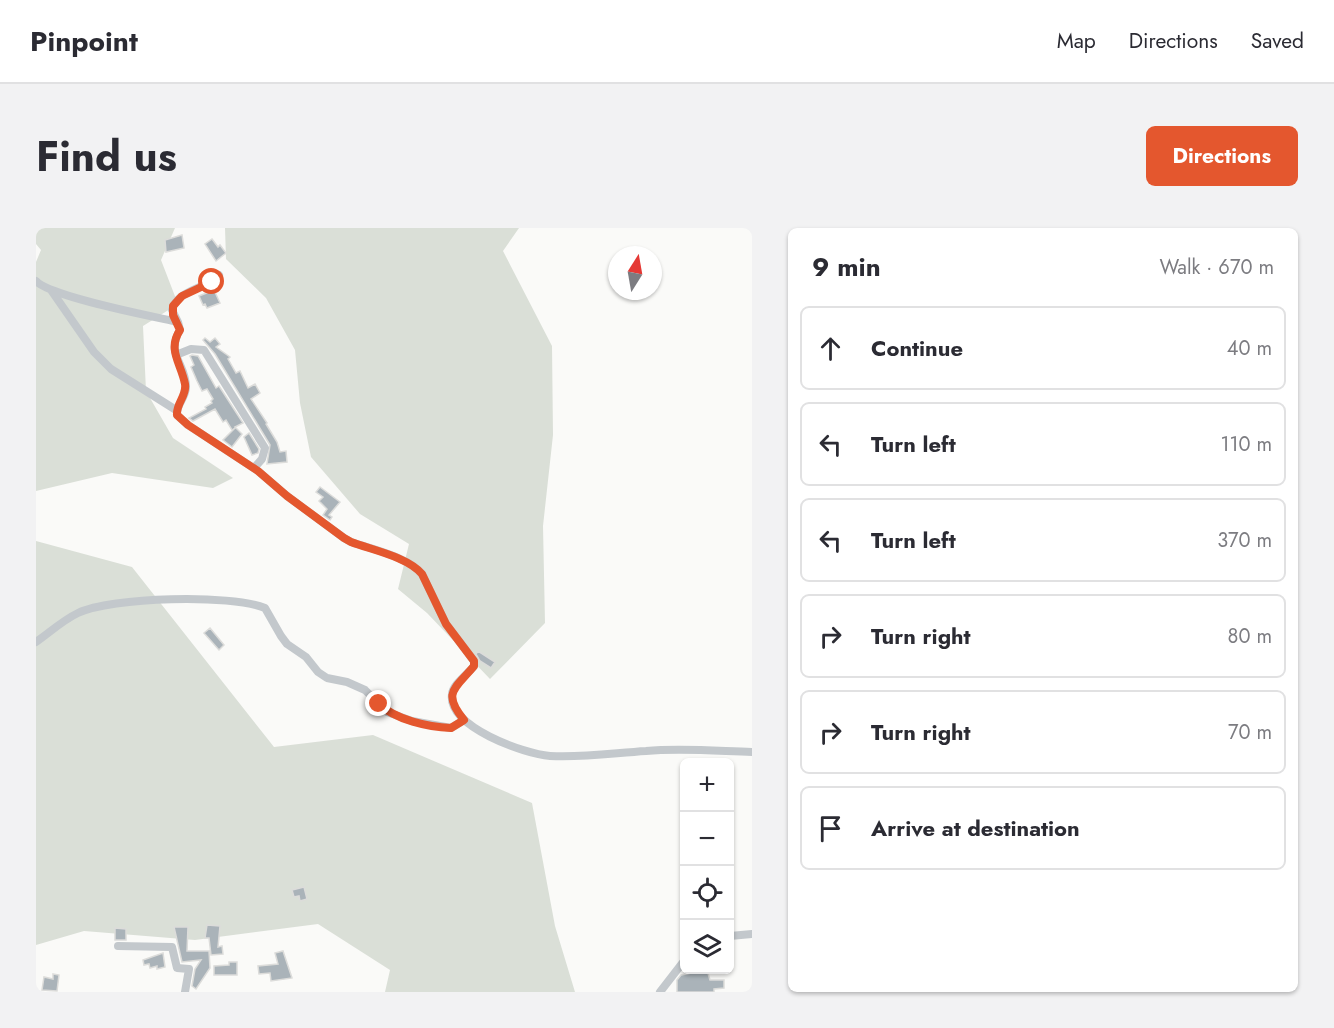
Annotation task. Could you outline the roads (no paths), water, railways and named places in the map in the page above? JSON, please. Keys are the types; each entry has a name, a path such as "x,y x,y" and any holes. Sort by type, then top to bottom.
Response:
{"street":[{"path":"176,410 186,387 174,340 180,330 172,310 176,301 182,296 212,282 219,275"},
{"path":"36,281 41,286 64,295 177,322"},
{"path":"50,289 94,352 111,369 176,410 177,415 188,425 254,468 287,496 351,542 405,561 417,568 446,624 475,663 452,693 452,702 464,720 473,728 524,752 550,756 596,755 646,750 752,752"},
{"path":"176,355 191,349 204,350 265,448 262,459 254,468"},
{"path":"36,642 78,612 108,604 188,599 244,602 265,608 280,636 287,644 306,657 318,672 327,678 347,682 365,690 387,712 412,721 445,728 451,728 464,720"},
{"path":"734,936 752,934"},
{"path":"118,946 172,947 177,968 189,969 184,992"},
{"path":"660,992 680,966"}]}
